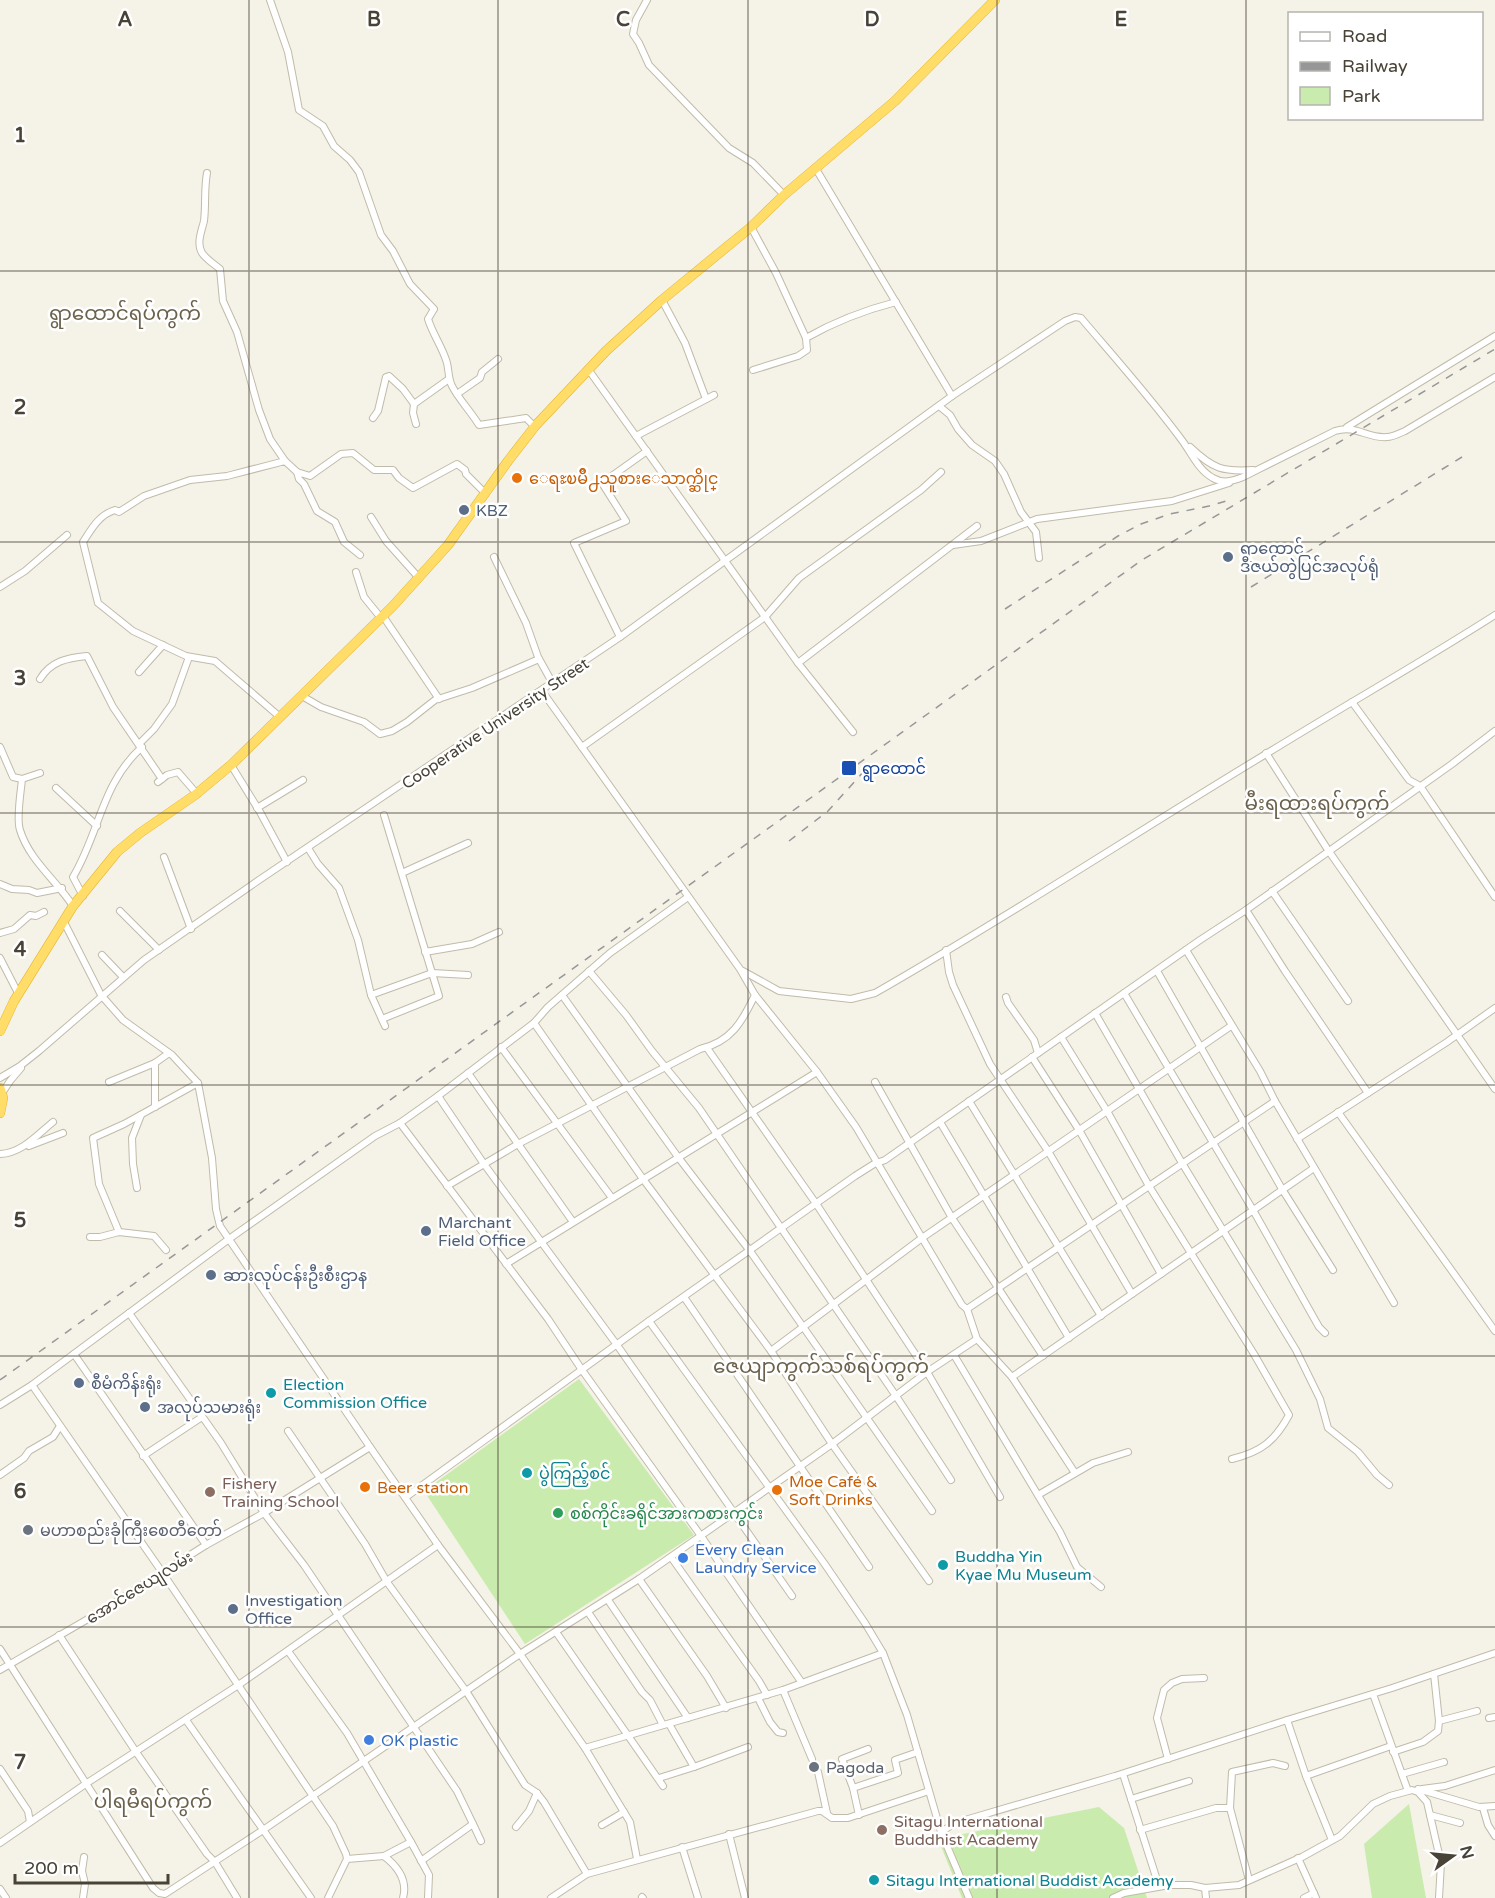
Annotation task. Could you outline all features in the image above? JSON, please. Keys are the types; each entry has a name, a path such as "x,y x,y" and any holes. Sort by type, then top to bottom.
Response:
{"highway":[{"path":"0,1032 18,993 73,906 106,863 125,844 197,794 231,765 382,617 448,545 535,427 588,369 662,300 751,227 784,195 894,101 995,0"}],"street":[{"path":"270,0 288,52 299,110 323,126 334,146 350,160 359,172 381,235 393,251 411,284 434,309 428,319 447,363 449,379 457,394 478,425 526,418 535,427"},
{"path":"647,0 636,21 633,34 649,65 729,148 753,163 784,195"},
{"path":"816,169 952,396"},
{"path":"207,173 200,248 202,253 220,269 223,301 237,333 259,410 270,439 285,461 297,472 310,476 341,454 352,453 374,470 393,470 399,478 413,488 457,464 485,493"},
{"path":"751,227 777,273 806,338 807,350 804,354 753,370"},
{"path":"662,300 685,343 706,399"},
{"path":"806,338 876,307 896,302"},
{"name":"Cooperative University Street","path":"0,1078 20,1066 101,995 159,950 620,638 952,396 1065,321 1074,317 1082,318 1181,439"},
{"path":"953,545 981,541 1029,522 1172,501 1231,482 1347,427 1495,336"},
{"path":"457,394 480,378 482,372 498,359"},
{"path":"588,369 798,663 853,732"},
{"path":"373,418 378,411 386,376 389,376 414,404 413,414 416,424"},
{"path":"1347,427 1377,436 1396,435 1495,377"},
{"path":"414,404 449,379"},
{"path":"636,436 714,396"},
{"path":"939,406 950,415 958,429 972,445 1000,468 1009,482 1021,512 1036,532 1038,558"},
{"path":"1181,439 1198,456 1227,471 1257,470"},
{"path":"1181,439 1201,468 1214,479 1231,482"},
{"path":"620,638 574,543 626,521 602,483 647,451"},
{"path":"280,717 215,661 189,657 133,631 98,603 83,542 106,513 115,510 119,512 144,496 190,480 227,476 285,461"},
{"path":"297,472 317,511 335,522 344,543 360,555"},
{"path":"582,747 765,617 800,578 921,490 941,472"},
{"path":"371,517 386,541 419,578"},
{"path":"798,663 977,526"},
{"path":"0,587 25,571 67,534"},
{"path":"494,557 526,623 539,659 553,684"},
{"path":"356,572 364,597 382,617 439,699"},
{"path":"740,969 778,991 851,999 875,993 1495,615"},
{"path":"139,672 163,645"},
{"path":"40,679 46,669 65,658 87,656 113,707 140,745 160,781 178,772 197,794"},
{"path":"82,896 73,877 97,826 105,798 116,776 168,710 189,657"},
{"path":"302,696 321,707 364,722 380,734 392,731 439,699 472,688 539,659"},
{"path":"542,691 740,969 755,995 817,1072 878,1163 962,1305 968,1309 977,1339 1012,1377 1075,1473"},
{"path":"1353,702 1409,780 1420,786 1495,897"},
{"path":"406,1497 649,1321 855,1176 910,1143 1246,910 1495,731"},
{"path":"0,747 13,777 22,779 40,772"},
{"path":"1266,753 1328,850 1495,1089"},
{"path":"231,765 286,862"},
{"path":"22,779 20,832 35,857 53,881 62,888 73,906"},
{"path":"257,808 303,780"},
{"path":"56,788 97,826"},
{"path":"308,848 318,864 339,888 358,940 371,995 383,1022 439,996 384,815"},
{"path":"402,873 468,843"},
{"path":"164,857 191,929"},
{"path":"0,884 12,889 37,893 62,888"},
{"path":"1272,891 1348,1001"},
{"path":"0,1406 32,1385 229,1239 375,1136 400,1123 438,1096 534,1023 610,953 688,897"},
{"path":"1246,910 1285,972 1368,1093"},
{"path":"120,911 159,950"},
{"path":"0,933 14,929 30,915 36,916 44,912"},
{"path":"64,922 101,995 123,1020 169,1053 198,1083 212,1158 219,1223 438,1545 520,1654 585,1748 630,1822 637,1859"},
{"path":"426,952 472,944 499,932"},
{"path":"946,950 949,972 963,1009 990,1064 1048,1151 1132,1294"},
{"path":"1186,950 1260,1071 1275,1101 1394,1303"},
{"path":"102,955 123,977"},
{"path":"0,958 18,993"},
{"path":"589,971 699,1108 834,1304 951,1480"},
{"path":"1157,971 1282,1189 1333,1270"},
{"path":"371,995 432,974 468,975"},
{"path":"1124,993 1214,1142 1318,1327 1325,1334"},
{"path":"562,995 678,1157 750,1251 932,1511"},
{"path":"447,1186 518,1144 700,1049 726,1039 746,1014 755,995"},
{"path":"1006,997 1034,1040 1035,1055 1161,1274"},
{"path":"1297,1139 1458,1035 1495,1008"},
{"path":"1095,1013 1222,1231 1296,1350 1320,1399 1328,1428 1358,1452 1377,1475 1389,1485"},
{"path":"534,1023 643,1179 771,1351 832,1443 929,1581"},
{"path":"771,1351 922,1238 1231,1026"},
{"path":"1061,1037 1289,1415 1272,1442 1248,1455 1232,1459"},
{"path":"501,1047 612,1198"},
{"path":"707,1048 816,1205 927,1372 1000,1497"},
{"name":"Cooperative University Street","path":"1,1099 10,1081 39,1050"},
{"path":"109,1082 155,1063 169,1053"},
{"path":"155,1063 155,1107"},
{"path":"468,1072 573,1222"},
{"path":"506,1264 817,1072"},
{"path":"875,1082 952,1218 1043,1356"},
{"path":"119,1232 99,1184 93,1140 95,1136 142,1114 198,1083"},
{"path":"438,1096 484,1164 617,1345 792,1596"},
{"path":"969,1101 1101,1316"},
{"path":"968,1309 1275,1101"},
{"path":"1338,1112 1495,1331"},
{"path":"138,1188 133,1164 132,1138 142,1114"},
{"path":"22,1148 53,1122"},
{"path":"940,1122 1069,1338"},
{"path":"400,1123 548,1318 802,1683"},
{"path":"0,1154 7,1154 63,1133"},
{"path":"1012,1377 1314,1168"},
{"path":"90,1237 119,1232 154,1236 166,1250"},
{"path":"684,1297 869,1568"},
{"path":"129,1313 221,1443 264,1513 304,1565 458,1791 481,1841"},
{"path":"649,1321 853,1605 883,1653 897,1687 941,1832 969,1898"},
{"path":"0,1649 153,1888 166,1896 466,1690 639,1579 770,1488 927,1372 977,1339"},
{"path":"74,1354 206,1545"},
{"path":"954,1354 1060,1532 1077,1568 1101,1587"},
{"path":"32,1385 162,1572 333,1827 347,1859 328,1898"},
{"path":"143,1456 202,1417"},
{"path":"0,1475 24,1458 29,1451 53,1437 60,1426"},
{"path":"288,1431 365,1544 387,1582 466,1690 525,1785 537,1793 586,1874"},
{"name":"အောင်ဇေယျလမ်း","path":"0,1670 206,1545 264,1513 370,1447"},
{"path":"1038,1495 1093,1463 1128,1452"},
{"path":"0,1843 87,1783 237,1686 438,1545"},
{"path":"671,1557 767,1695"},
{"path":"639,1579 707,1676 726,1708"},
{"path":"608,1600 688,1718"},
{"path":"588,1612 694,1767"},
{"path":"556,1632 663,1786"},
{"path":"59,1635 136,1752 207,1854 215,1862 237,1898"},
{"path":"288,1650 363,1760 411,1842 429,1875 428,1898"},
{"path":"585,1748 758,1698 883,1653"},
{"path":"941,1832 955,1823 1123,1774 1495,1653"},
{"path":"1306,1776 1392,1749 1423,1742 1433,1736 1438,1731 1439,1721 1434,1674"},
{"path":"1168,1759 1157,1718 1164,1690 1172,1683 1182,1679 1204,1678"},
{"path":"783,1690 813,1759"},
{"path":"1373,1694 1402,1774 1426,1801 1441,1863 1439,1898"},
{"path":"758,1698 770,1722 778,1732 783,1733"},
{"path":"1439,1721 1477,1711"},
{"path":"186,1720 311,1898"},
{"path":"1287,1720 1306,1776 1332,1840"},
{"path":"658,1778 748,1747"},
{"path":"859,1815 853,1788 842,1759 868,1749"},
{"path":"853,1788 898,1773 895,1760 918,1752"},
{"path":"1402,1774 1444,1762"},
{"path":"1249,1880 1230,1808 1232,1772 1273,1763 1285,1766"},
{"path":"0,1769 28,1811 30,1822"},
{"path":"1123,1774 1156,1880 1161,1884 1205,1888 1239,1885 1298,1858 1340,1836 1372,1804 1414,1790 1445,1786 1495,1770"},
{"path":"818,1772 827,1813"},
{"path":"1131,1800 1189,1781"},
{"path":"1414,1790 1483,1808 1495,1806"},
{"path":"551,1898 586,1874 637,1859 818,1811 827,1813 832,1818 848,1818 929,1791"},
{"path":"516,1827 529,1811 537,1793"},
{"path":"1140,1830 1216,1808 1230,1808"},
{"path":"1483,1808 1488,1825 1495,1836"},
{"path":"602,1825 624,1812"},
{"path":"1430,1815 1460,1823"},
{"path":"421,1861 473,1824"},
{"path":"729,1834 745,1898"},
{"path":"347,1859 384,1856 411,1842"},
{"path":"682,1847 698,1898"},
{"path":"384,1856 399,1871 404,1884 403,1898"},
{"path":"83,1898 84,1857"},
{"path":"1298,1858 1315,1895 1304,1898"},
{"path":"1148,1888 1153,1867"},
{"path":"1113,1898 1124,1893 1169,1885"},
{"path":"1205,1888 1206,1898"},
{"path":"0,1889 6,1898"}],"green space":[{"name":"စစ်ကိုင်းခရိုင်အားကစားကွင်း","path":"579,1379 694,1535 525,1644 424,1491"},
{"path":"1409,1804 1426,1898 1372,1898 1364,1844"},
{"path":"1099,1807 1124,1828 1147,1898 962,1898 938,1839"}],"railway":[{"path":"0,1380 1142,560 1495,349"},
{"path":"1251,587 1462,457"},
{"path":"1005,609 1118,536 1141,524 1170,514 1230,500"},
{"path":"789,841 828,811 866,769"}],"place":[{"name":"ေရႊၿမိဳ႕သူစားေသာက္ဆိုင္","path":"517,478"},
{"name":"KBZ","path":"464,510"},
{"name":"ရွာထောင် ဒီဇယ်တွဲပြင်အလုပ်ရုံ","path":"1228,557"},
{"name":"ရွာထောင်","path":"849,768"},
{"name":"Marchant Field Office","path":"426,1231"},
{"name":"ဆားလုပ်ငန်းဦးစီးဌာန","path":"211,1275"},
{"name":"စီမံကိန်းရုံး‌","path":"79,1383"},
{"name":"Election Commission Office","path":"271,1393"},
{"name":"အလုပ်သမားရုံး","path":"145,1407"},
{"name":"ပွဲကြည့်စင်","path":"527,1473"},
{"name":"Beer station","path":"365,1487"},
{"name":"Moe Café & Soft Drinks","path":"777,1490"},
{"name":"Fishery Training School","path":"210,1492"},
{"name":"စစ်ကိုင်းခရိုင်အားကစားကွင်း","path":"558,1513"},
{"name":"မဟာစည်းခုံကြီးစေတီတော်","path":"28,1530"},
{"name":"Every Clean Laundry Service","path":"683,1558"},
{"name":"Buddha Yin Kyae Mu Museum","path":"943,1565"},
{"name":"Investigation Office","path":"233,1609"},
{"name":"OK plastic","path":"369,1740"},
{"name":"Pagoda","path":"814,1767"},
{"name":"Sitagu International Buddhist Academy","path":"882,1830"},
{"name":"Sitagu International Buddist Academy","path":"874,1880"}],"district":[{"name":"ရွာထောင်ရပ်ကွက်","path":"125,313"},
{"name":"မီးရထားရပ်ကွက်","path":"1317,803"},
{"name":"ဇေယျာကွက်သစ်ရပ်ကွက်","path":"821,1366"},
{"name":"ပါရမီရပ်ကွက်","path":"153,1801"}]}
